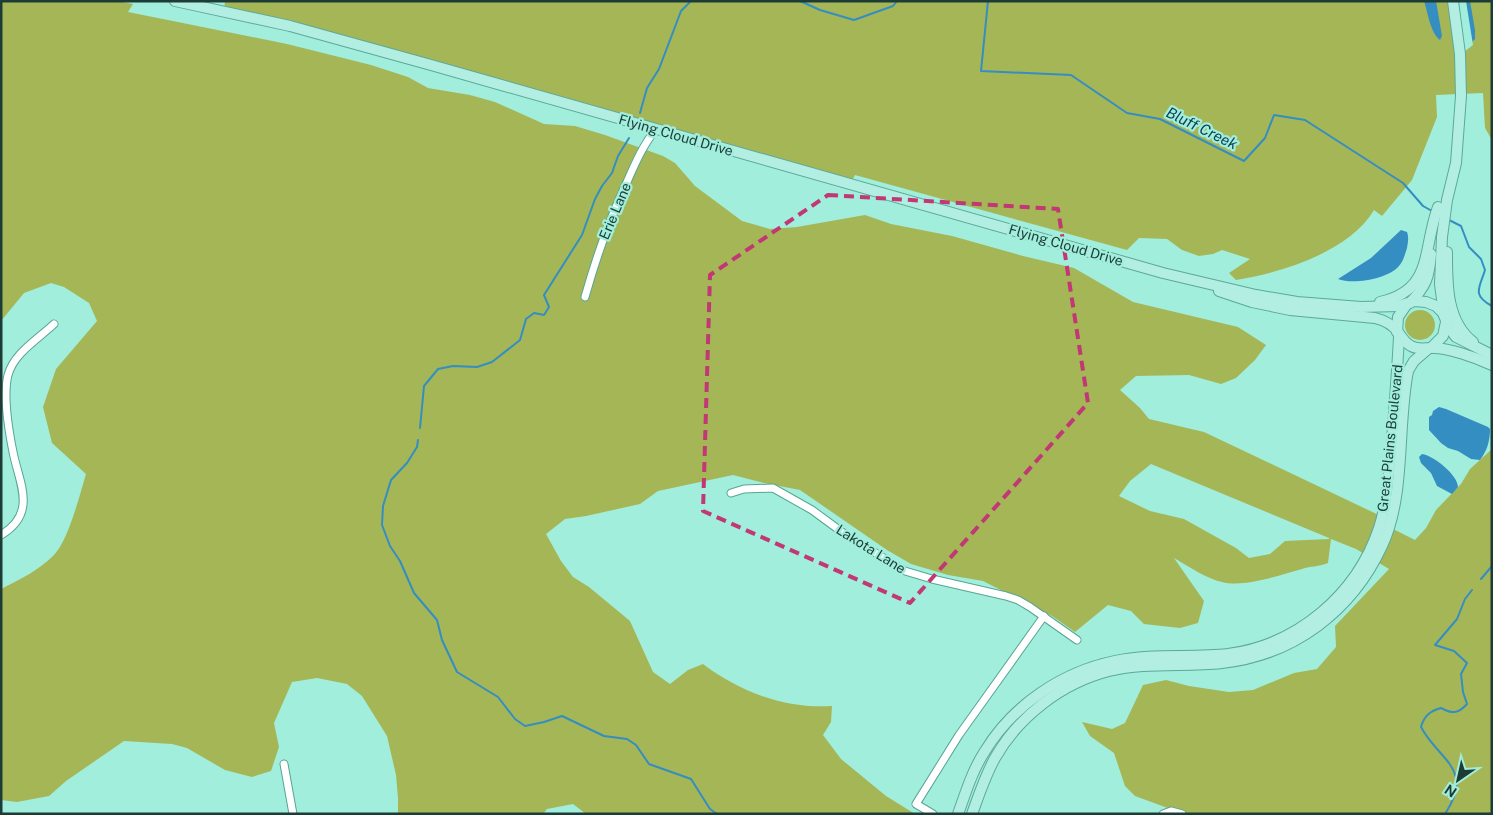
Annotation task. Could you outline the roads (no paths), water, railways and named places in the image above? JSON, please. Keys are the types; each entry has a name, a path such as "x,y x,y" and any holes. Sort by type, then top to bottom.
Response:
{"main road":[{"name":"Flying Cloud Drive","path":"174,1 290,26 1176,276 1269,298 1324,304 1361,307 1423,301 1438,308 1450,331 1456,337 1492,353"},
{"path":"1398,334 1398,317 1408,303 1421,291 1428,278 1456,163 1460,118 1461,72 1453,1"},
{"path":"1429,348 1443,336 1445,320 1440,284 1438,207 1448,167 1457,144"},
{"path":"1324,304 1370,304 1391,300 1404,294 1413,287 1420,276 1438,237"},
{"path":"1438,237 1455,322 1468,338 1492,353"},
{"name":"Flying Cloud Drive","path":"1176,276 1230,296 1271,307 1302,312 1375,318 1386,323 1412,347 1429,348 1467,356 1492,365"},
{"name":"Great Plains Boulevard","path":"958,814 973,774 990,744 1022,708 1055,684 1089,668 1121,660 1229,654 1273,642 1299,629 1340,594 1358,572 1369,553 1380,526 1386,502 1398,334"},
{"name":"Great Plains Boulevard","path":"972,814 985,778 996,756 1006,742 1044,702 1064,690 1088,678 1118,669 1222,663 1254,657 1297,641 1341,607 1369,572 1388,530 1395,496 1408,372 1414,361 1429,348"}],"street":[{"name":"Erie Lane","path":"585,297 599,250 618,200 648,139 656,129"},
{"path":"1,535 14,524 19,516 23,504 24,491 12,450 4,408 8,375 20,354 54,324"},
{"name":"Lakota Lane","path":"731,493 744,489 773,488 812,510 846,535 905,571 1006,596 1030,606 1077,640"},
{"path":"932,814 916,804 964,727 1044,616"},
{"path":"284,764 293,814"},
{"path":"1163,814 1172,811 1182,814"}],"water":[{"path":"1424,1 1436,1 1442,36 1440,40 1432,27"},
{"path":"1454,1 1470,1 1475,39 1464,50"},
{"path":"1401,230 1407,232 1407,248 1402,262 1394,271 1370,280 1344,281 1338,279 1371,258"},
{"path":"1439,407 1490,429 1488,446 1480,460 1471,459 1458,451 1448,448 1429,430 1429,417"},
{"path":"1422,454 1438,462 1454,477 1458,487 1452,494 1437,486 1431,473 1421,463 1419,457"}],"waterway":[{"path":"640,113 647,88 659,69 681,11 691,1"},
{"path":"800,1 820,10 854,20 893,6 897,1"},
{"name":"Bluff Creek","path":"988,1 981,71 1071,75 1127,113 1160,119 1244,161 1265,138 1274,115 1305,120 1403,183 1423,206 1432,211"},
{"path":"420,428 424,386 438,369 453,366 477,367 492,362 520,340 526,319 534,313 544,315 549,307 544,295 582,235 595,199 612,173 618,156 629,138"},
{"name":"Bluff Creek","path":"1447,219 1461,226 1469,247 1481,259 1485,270 1479,286 1479,294 1485,302 1492,306"},
{"path":"418,440 417,447 407,463 391,480 383,506 382,525 390,546 400,561 414,593 437,620 442,640 457,672 498,697 515,719 525,726 562,716 604,736 627,739 636,745 649,764 691,779 710,809 717,814"},
{"name":"Bluff Creek","path":"1481,579 1492,566"},
{"name":"Bluff Creek","path":"1445,814 1453,798 1456,786 1455,775 1451,766 1428,739 1421,727 1428,714 1441,708 1455,712 1461,710 1467,704 1463,692 1461,674 1467,663 1454,651 1435,645 1457,619 1465,599 1472,590"}]}
